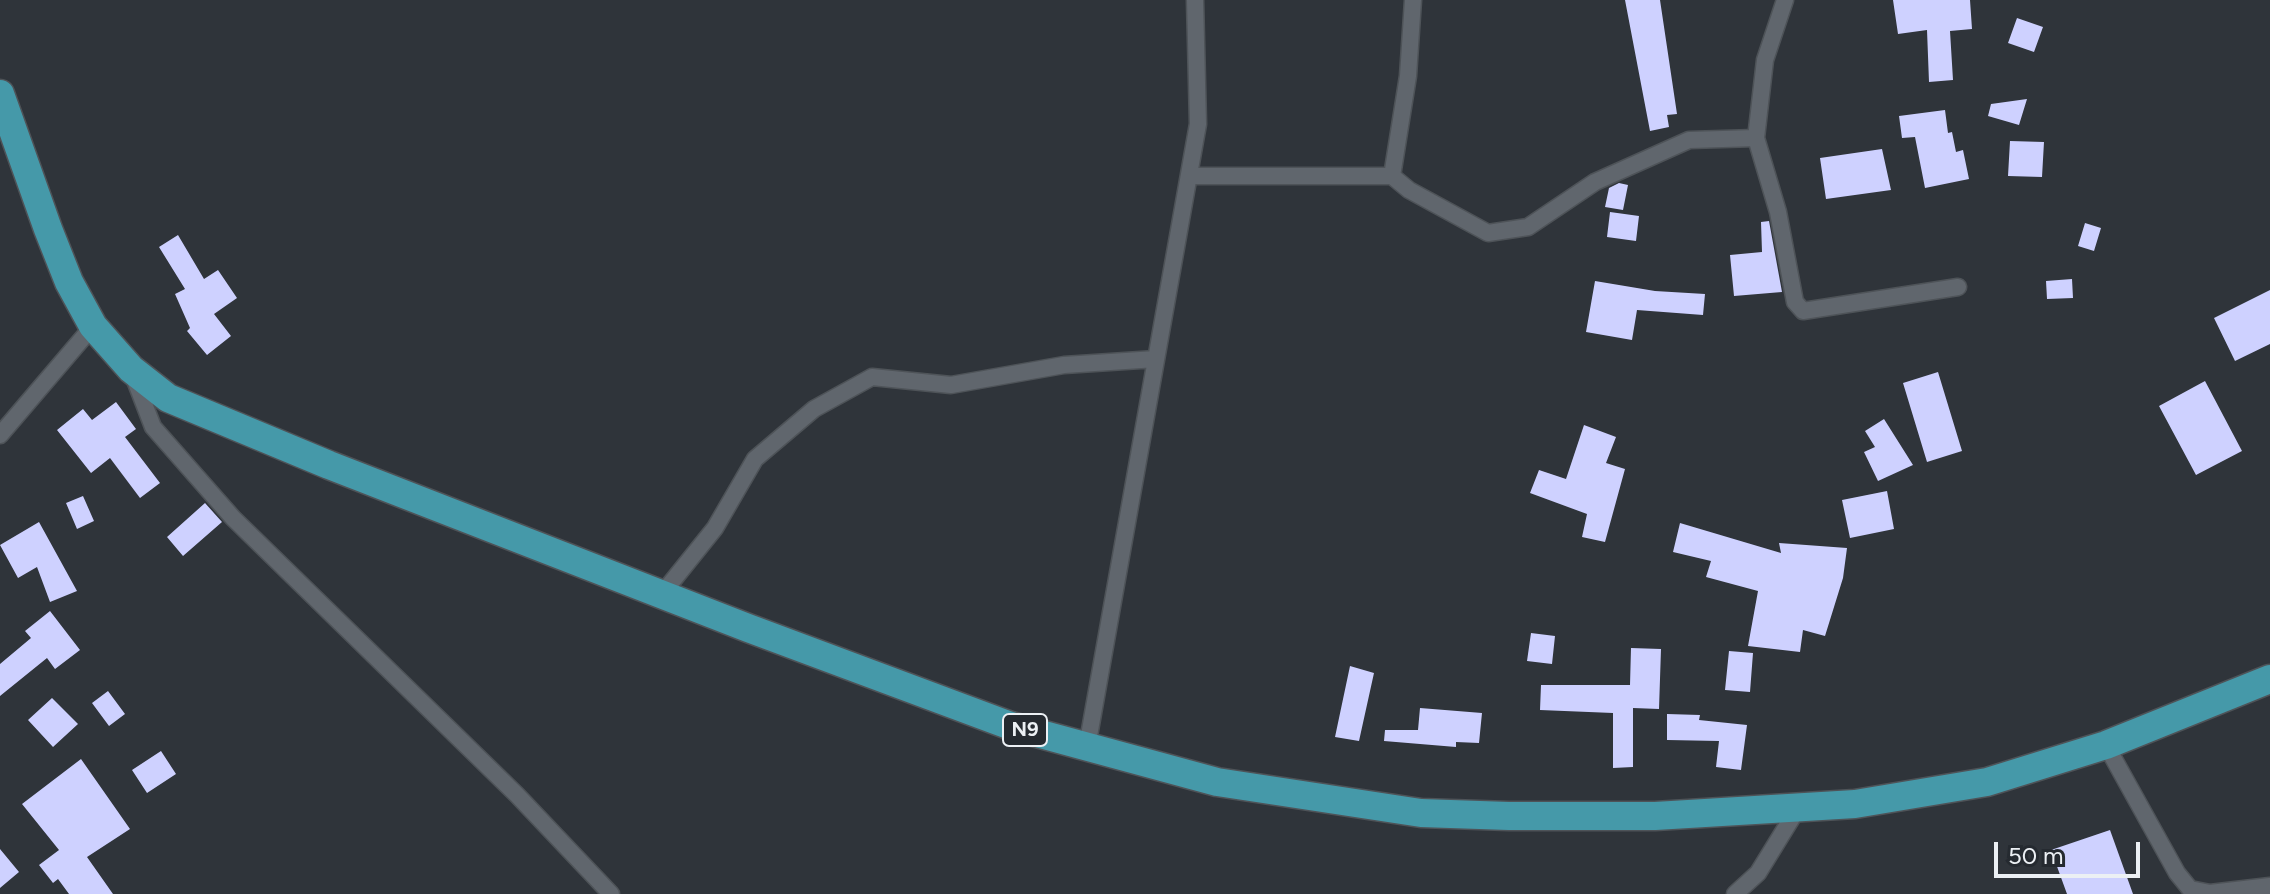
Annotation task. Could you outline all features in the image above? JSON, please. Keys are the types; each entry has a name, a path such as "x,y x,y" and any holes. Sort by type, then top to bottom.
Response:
{"highway":[{"name":"N9","path":"0,94 64,269 93,326 131,369 168,398 329,465 1011,726 1217,782 1421,813 1655,816 1855,804 1987,782 2106,745 2270,679"}],"street":[{"path":"1087,747 1198,124 1195,0"},
{"path":"1392,176 1408,76 1413,0"},
{"path":"1785,0 1765,60 1756,138 1778,212 1795,302 1803,311 1958,287"},
{"path":"1189,176 1392,176 1409,190 1488,233 1528,227 1595,182 1689,140 1756,138"},
{"path":"0,435 93,326"},
{"path":"662,594 715,528 755,459 814,409 872,377 951,385 1064,365 1156,359"},
{"path":"131,369 153,427 233,518 517,795 611,894"},
{"path":"2106,745 2177,873 2190,889 2210,893 2270,886"},
{"path":"1735,894 1758,873 1798,808"}],"building":[{"path":"1625,0 1660,0 1677,114 1667,115 1669,127 1650,131"},
{"path":"1893,0 1970,0 1972,29 1950,31 1953,80 1929,82 1927,30 1898,34"},
{"path":"2017,18 2043,27 2034,52 2008,43"},
{"path":"2027,99 2019,125 1988,116 1991,104"},
{"path":"1945,110 1948,133 1952,132 1956,152 1963,150 1969,179 1925,188 1915,137 1902,138 1899,116"},
{"path":"2010,141 2044,142 2042,177 2008,176"},
{"path":"1882,149 1891,190 1826,199 1820,158"},
{"path":"1619,183 1628,185 1623,210 1605,207 1609,188"},
{"path":"1610,212 1639,216 1636,241 1607,237"},
{"path":"1769,221 1782,292 1734,296 1730,255 1762,252 1761,222"},
{"path":"2085,223 2101,228 2094,251 2078,246"},
{"path":"178,235 204,279 218,270 237,298 214,314 231,336 207,355 187,331 190,328 175,294 185,289 159,247"},
{"path":"2072,279 2073,298 2047,299 2046,281"},
{"path":"1595,281 1655,291 1705,294 1703,315 1637,310 1632,340 1586,332"},
{"path":"2270,290 2270,344 2235,361 2214,318"},
{"path":"1938,372 1962,451 1927,462 1903,383"},
{"path":"2205,381 2242,451 2196,475 2159,406"},
{"path":"116,402 136,429 125,437 160,483 140,498 110,458 91,473 57,430 83,409 92,420"},
{"path":"1884,419 1913,465 1878,481 1864,452 1875,447 1865,431"},
{"path":"1584,425 1616,437 1606,463 1625,469 1605,542 1582,537 1587,514 1530,493 1539,470 1566,479"},
{"path":"1887,491 1894,529 1850,538 1842,500"},
{"path":"83,496 94,521 77,529 66,503"},
{"path":"205,503 222,522 183,556 167,537"},
{"path":"39,522 77,591 50,602 37,567 18,578 0,545"},
{"path":"1680,523 1781,553 1779,543 1847,548 1843,578 1825,636 1803,630 1800,652 1748,646 1758,591 1706,577 1711,561 1673,552"},
{"path":"50,611 80,650 55,669 47,658 0,696 0,664 31,638 25,631"},
{"path":"1531,633 1555,636 1552,664 1527,661"},
{"path":"1631,648 1661,649 1659,709 1633,708 1633,767 1613,768 1613,713 1540,710 1541,685 1630,685"},
{"path":"1729,651 1753,653 1750,692 1725,690"},
{"path":"1350,666 1374,673 1359,741 1335,737"},
{"path":"108,691 125,714 109,726 92,703"},
{"path":"52,698 78,724 53,747 28,720"},
{"path":"1420,708 1482,713 1479,743 1456,742 1456,747 1384,741 1385,730 1418,730"},
{"path":"1667,714 1700,715 1699,720 1747,725 1741,770 1716,767 1719,741 1667,740"},
{"path":"161,751 176,774 147,793 132,770"},
{"path":"81,759 130,829 87,857 113,894 69,894 58,879 53,883 39,865 59,850 22,804"},
{"path":"2110,830 2133,894 2067,894 2051,850"},
{"path":"0,849 19,872 0,888"}]}
